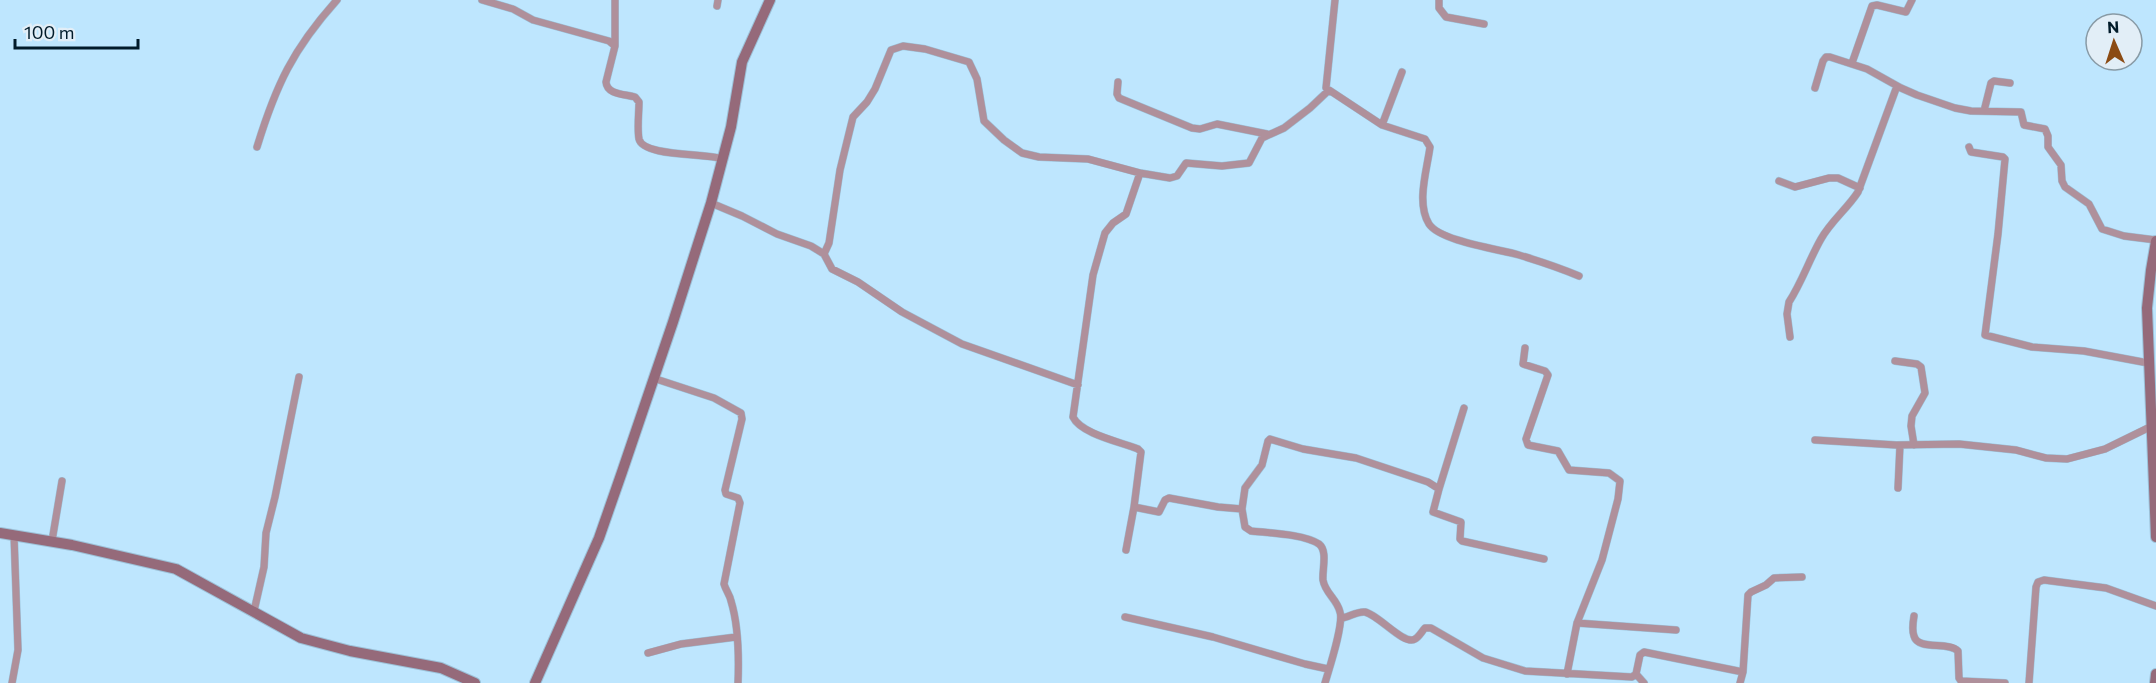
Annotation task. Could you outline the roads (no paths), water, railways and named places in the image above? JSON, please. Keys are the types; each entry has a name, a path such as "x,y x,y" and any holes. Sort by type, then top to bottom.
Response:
{"street":[{"path":"257,147 269,107 288,64 337,0"},
{"path":"482,0 513,9 533,20 605,39 615,46"},
{"path":"615,0 615,46 607,88 610,91 635,97 639,102 639,140 642,146 670,152 712,155 723,159"},
{"path":"535,683 599,538 711,203 731,127 742,62 770,0"},
{"path":"1335,0 1326,84 1328,91 1382,124 1428,142 1430,147 1423,201 1429,224 1437,232 1460,240 1519,255 1579,276"},
{"path":"1439,0 1439,8 1446,17 1484,24"},
{"path":"1852,63 1872,6 1877,5 1906,12 1912,0"},
{"path":"824,254 830,243 840,170 854,117 875,89 891,50 899,46 925,49 969,62 977,79 984,121 1022,153 1040,157 1088,159 1140,173 1170,178 1177,176 1186,163 1210,166 1249,163 1262,138 1284,128 1328,91"},
{"path":"1815,88 1826,57 1830,57 1868,69 1917,95 1955,108 2021,112 2024,125 2045,129 2048,136 2048,147 2061,165 2062,182 2065,187 2089,204 2102,229 2124,236 2156,241 2147,308 2156,537"},
{"path":"1382,124 1402,72"},
{"path":"1118,82 1119,98 1192,128 1200,129 1217,124 1267,134"},
{"path":"1984,111 1991,82 2010,83"},
{"path":"1790,337 1787,314 1789,302 1821,239 1836,218 1848,207 1860,188 1897,86"},
{"path":"1969,147 1971,152 2000,156 2005,159 1985,335 2032,347 2084,351 2148,363"},
{"path":"1126,550 1141,452 1083,428 1076,422 1074,412 1093,275 1105,233 1113,223 1126,214 1140,173"},
{"path":"1779,181 1795,187 1829,178 1838,178 1860,188"},
{"path":"711,203 770,231 806,243 824,254 832,269 858,282 902,312 941,333 984,352 1078,385"},
{"path":"1525,348 1523,364 1545,371 1548,375 1526,439 1528,445 1558,451 1569,470 1609,473 1620,481 1618,499 1602,560 1577,623 1567,674"},
{"path":"1895,361 1917,364 1922,367 1925,393 1912,416 1914,445"},
{"path":"254,611 265,560 266,533 276,497 299,377"},
{"path":"653,378 714,398 741,412 742,419 725,490 726,494 738,498 741,502 724,584 731,598 739,663 738,683"},
{"path":"1464,408 1433,512 1461,522 1460,539 1462,541 1544,560"},
{"path":"1815,440 1900,445 1959,444 2016,450 2046,458 2067,459 2105,448 2152,426"},
{"path":"1324,683 1342,618 1336,602 1326,591 1323,583 1324,553 1319,544 1304,539 1245,527 1242,509 1245,488 1262,465 1268,441 1270,439 1304,450 1356,458 1428,482 1439,489"},
{"path":"1898,488 1900,445"},
{"path":"52,541 62,481"},
{"path":"1134,507 1159,512 1165,500 1169,498 1242,509"},
{"path":"0,532 52,541 176,569 301,639 350,651 441,668 475,683"},
{"path":"12,683 18,650 14,535"},
{"path":"1740,683 1743,672 1748,595 1774,578 1802,577"},
{"path":"2029,683 2038,582 2044,580 2106,588 2156,606"},
{"path":"1342,618 1367,613 1403,638 1410,640 1415,639 1425,628 1431,628 1465,649 1506,666 1525,671 1625,677 1636,675"},
{"path":"1914,616 1913,634 1918,642 1956,648 1959,655 1961,681 2005,683"},
{"path":"1125,617 1213,637 1329,669"},
{"path":"1577,623 1676,630"},
{"path":"648,653 681,644 736,637"},
{"path":"1636,675 1640,655 1644,652 1743,672"},
{"path":"2155,683 2156,674"},
{"path":"1636,675 1644,683"}]}
